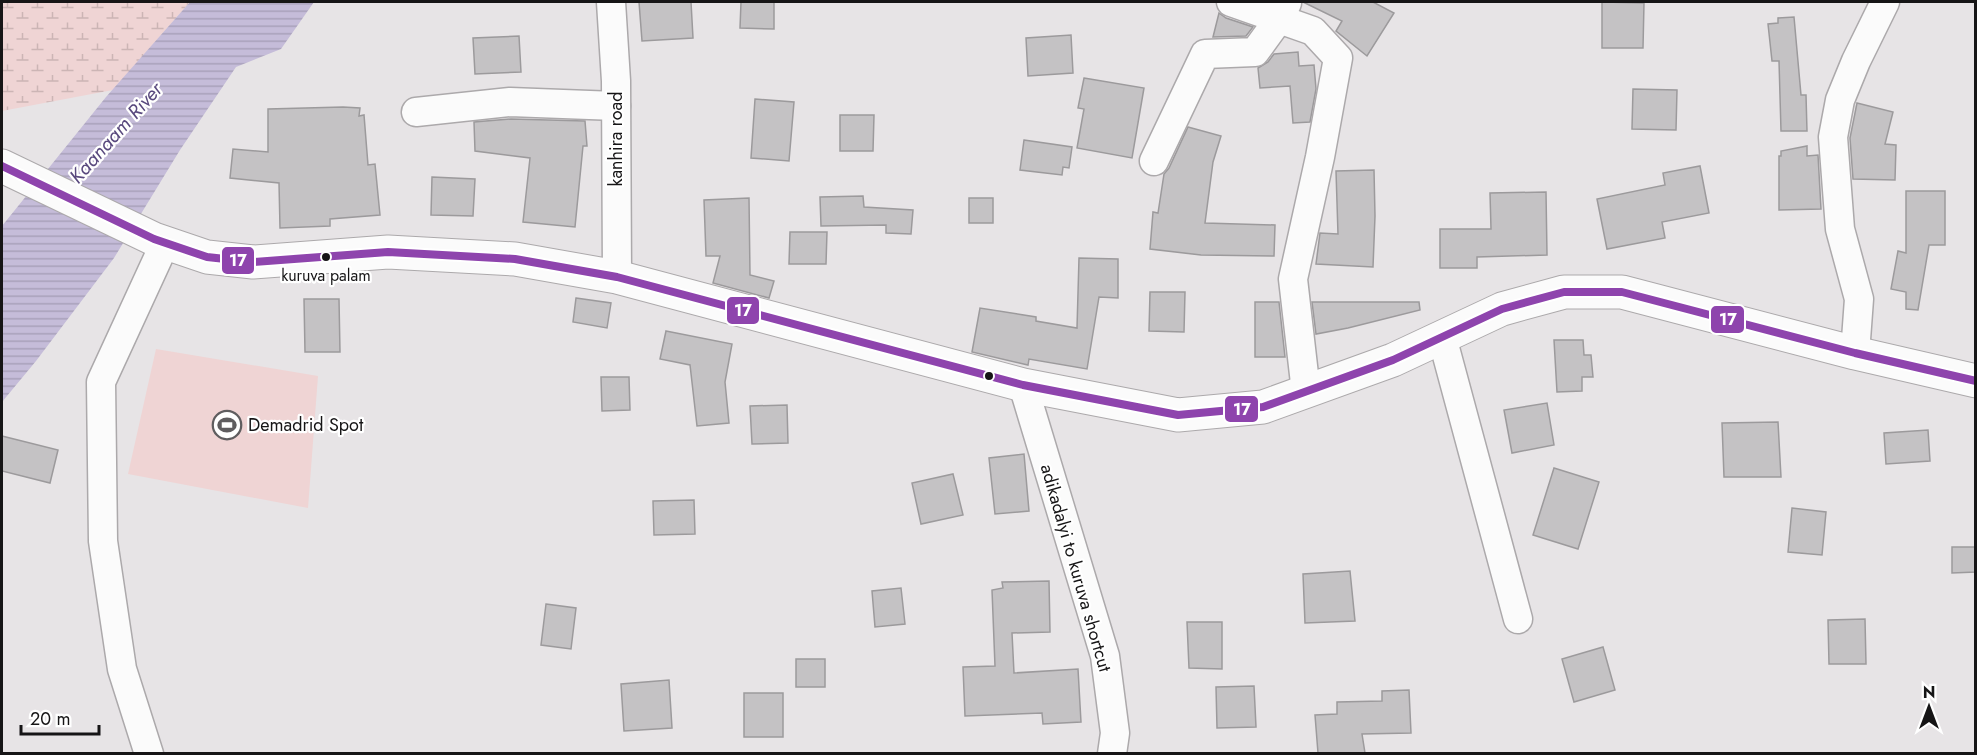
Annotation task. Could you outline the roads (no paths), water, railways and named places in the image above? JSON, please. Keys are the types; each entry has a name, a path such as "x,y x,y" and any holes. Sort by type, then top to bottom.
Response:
{"main road":[{"path":"6,168 159,241 207,257 253,262 388,252 515,259 617,277 1023,385 1178,415 1263,407 1393,360 1502,309 1564,292 1622,292 1976,381"}],"street":[{"name":"kanhira road","path":"611,2 616,106 617,277"},
{"path":"1231,2 1283,10 1313,31 1338,58 1320,157 1293,279 1306,392"},
{"path":"1855,352 1859,299 1840,229 1833,137 1840,100 1856,60 1885,2"},
{"path":"1154,161 1205,54 1255,52 1283,10"},
{"path":"416,112 510,102 616,106"},
{"path":"149,753 122,669 103,541 101,382 159,241"},
{"path":"1442,337 1518,619"},
{"name":"adikadalyi to kuruva shortcut","path":"1023,385 1105,656 1114,733 1112,753"}],"water":[{"name":"Kaanaam River","path":"190,2 314,2 281,49 236,67 180,150 114,258 2,402 2,226 106,97"}],"place":[{"name":"kuruva palam","path":"326,257"},
{"name":"Demadrid Spot","path":"227,425"}]}
